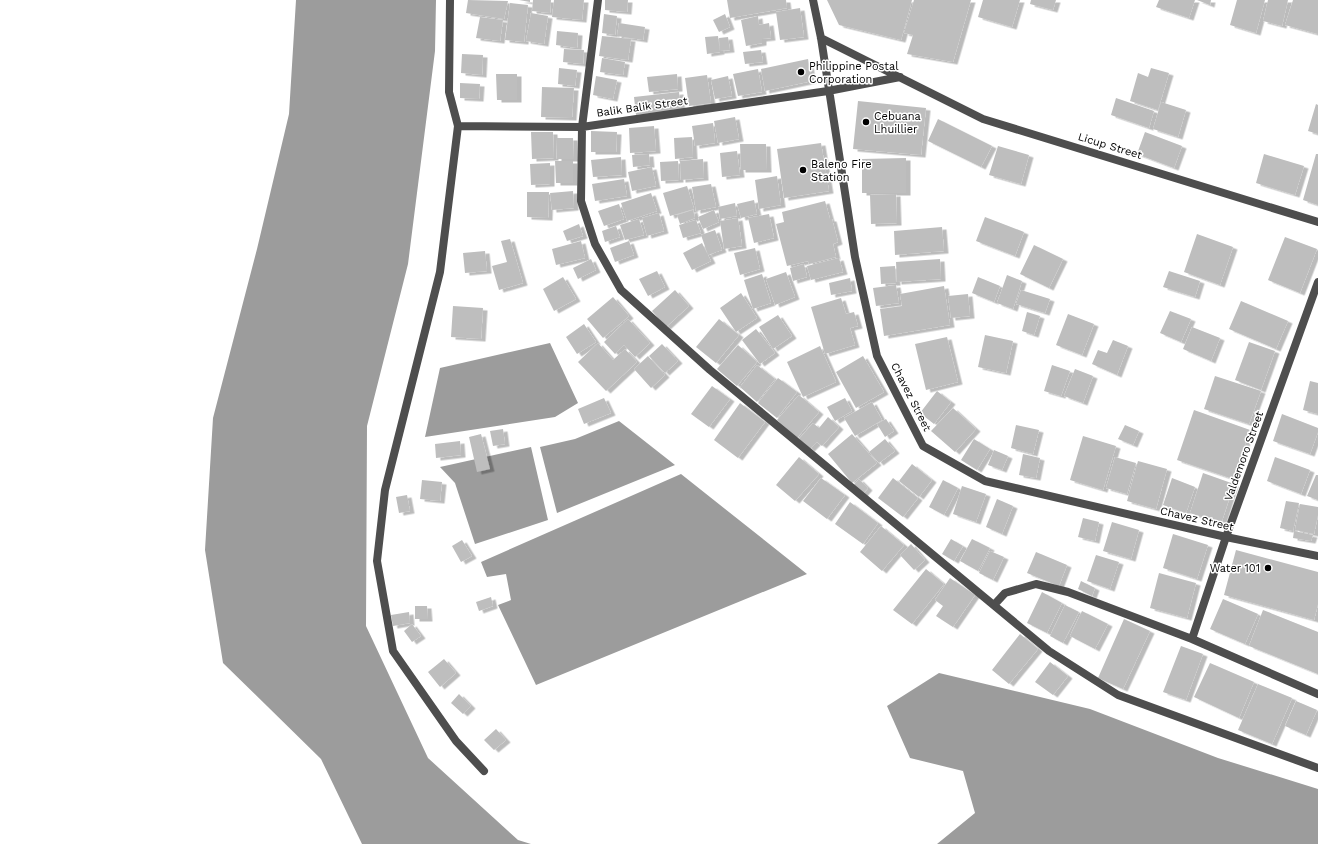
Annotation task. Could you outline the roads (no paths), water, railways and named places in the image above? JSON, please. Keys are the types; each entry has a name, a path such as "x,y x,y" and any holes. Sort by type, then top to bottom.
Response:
{"street":[{"path":"450,0 449,92 458,126 440,272 385,490 377,561 393,651 456,741 484,771"},
{"path":"598,0 582,127 581,201 595,244 621,290 710,370 1049,651 1118,695 1318,768"},
{"name":"Chavez Street","path":"813,0 821,38 854,257 877,356 923,446 985,481 1226,538 1318,556"},
{"name":"Licup Street","path":"821,38 983,119 1318,222"},
{"path":"828,91 900,77"},
{"name":"Balik Balik Street","path":"458,126 582,127 828,91"},
{"name":"Valdemoro Street","path":"1192,639 1226,538 1318,282"},
{"path":"994,605 1005,593 1036,584 1068,592 1192,639 1318,694"}],"place":[{"name":"Philippine Postal Corporation","path":"801,72"},
{"name":"Cebuana Lhuillier","path":"866,122"},
{"name":"Baleno Fire Station","path":"803,170"},
{"name":"Water 101","path":"1268,568"}]}
